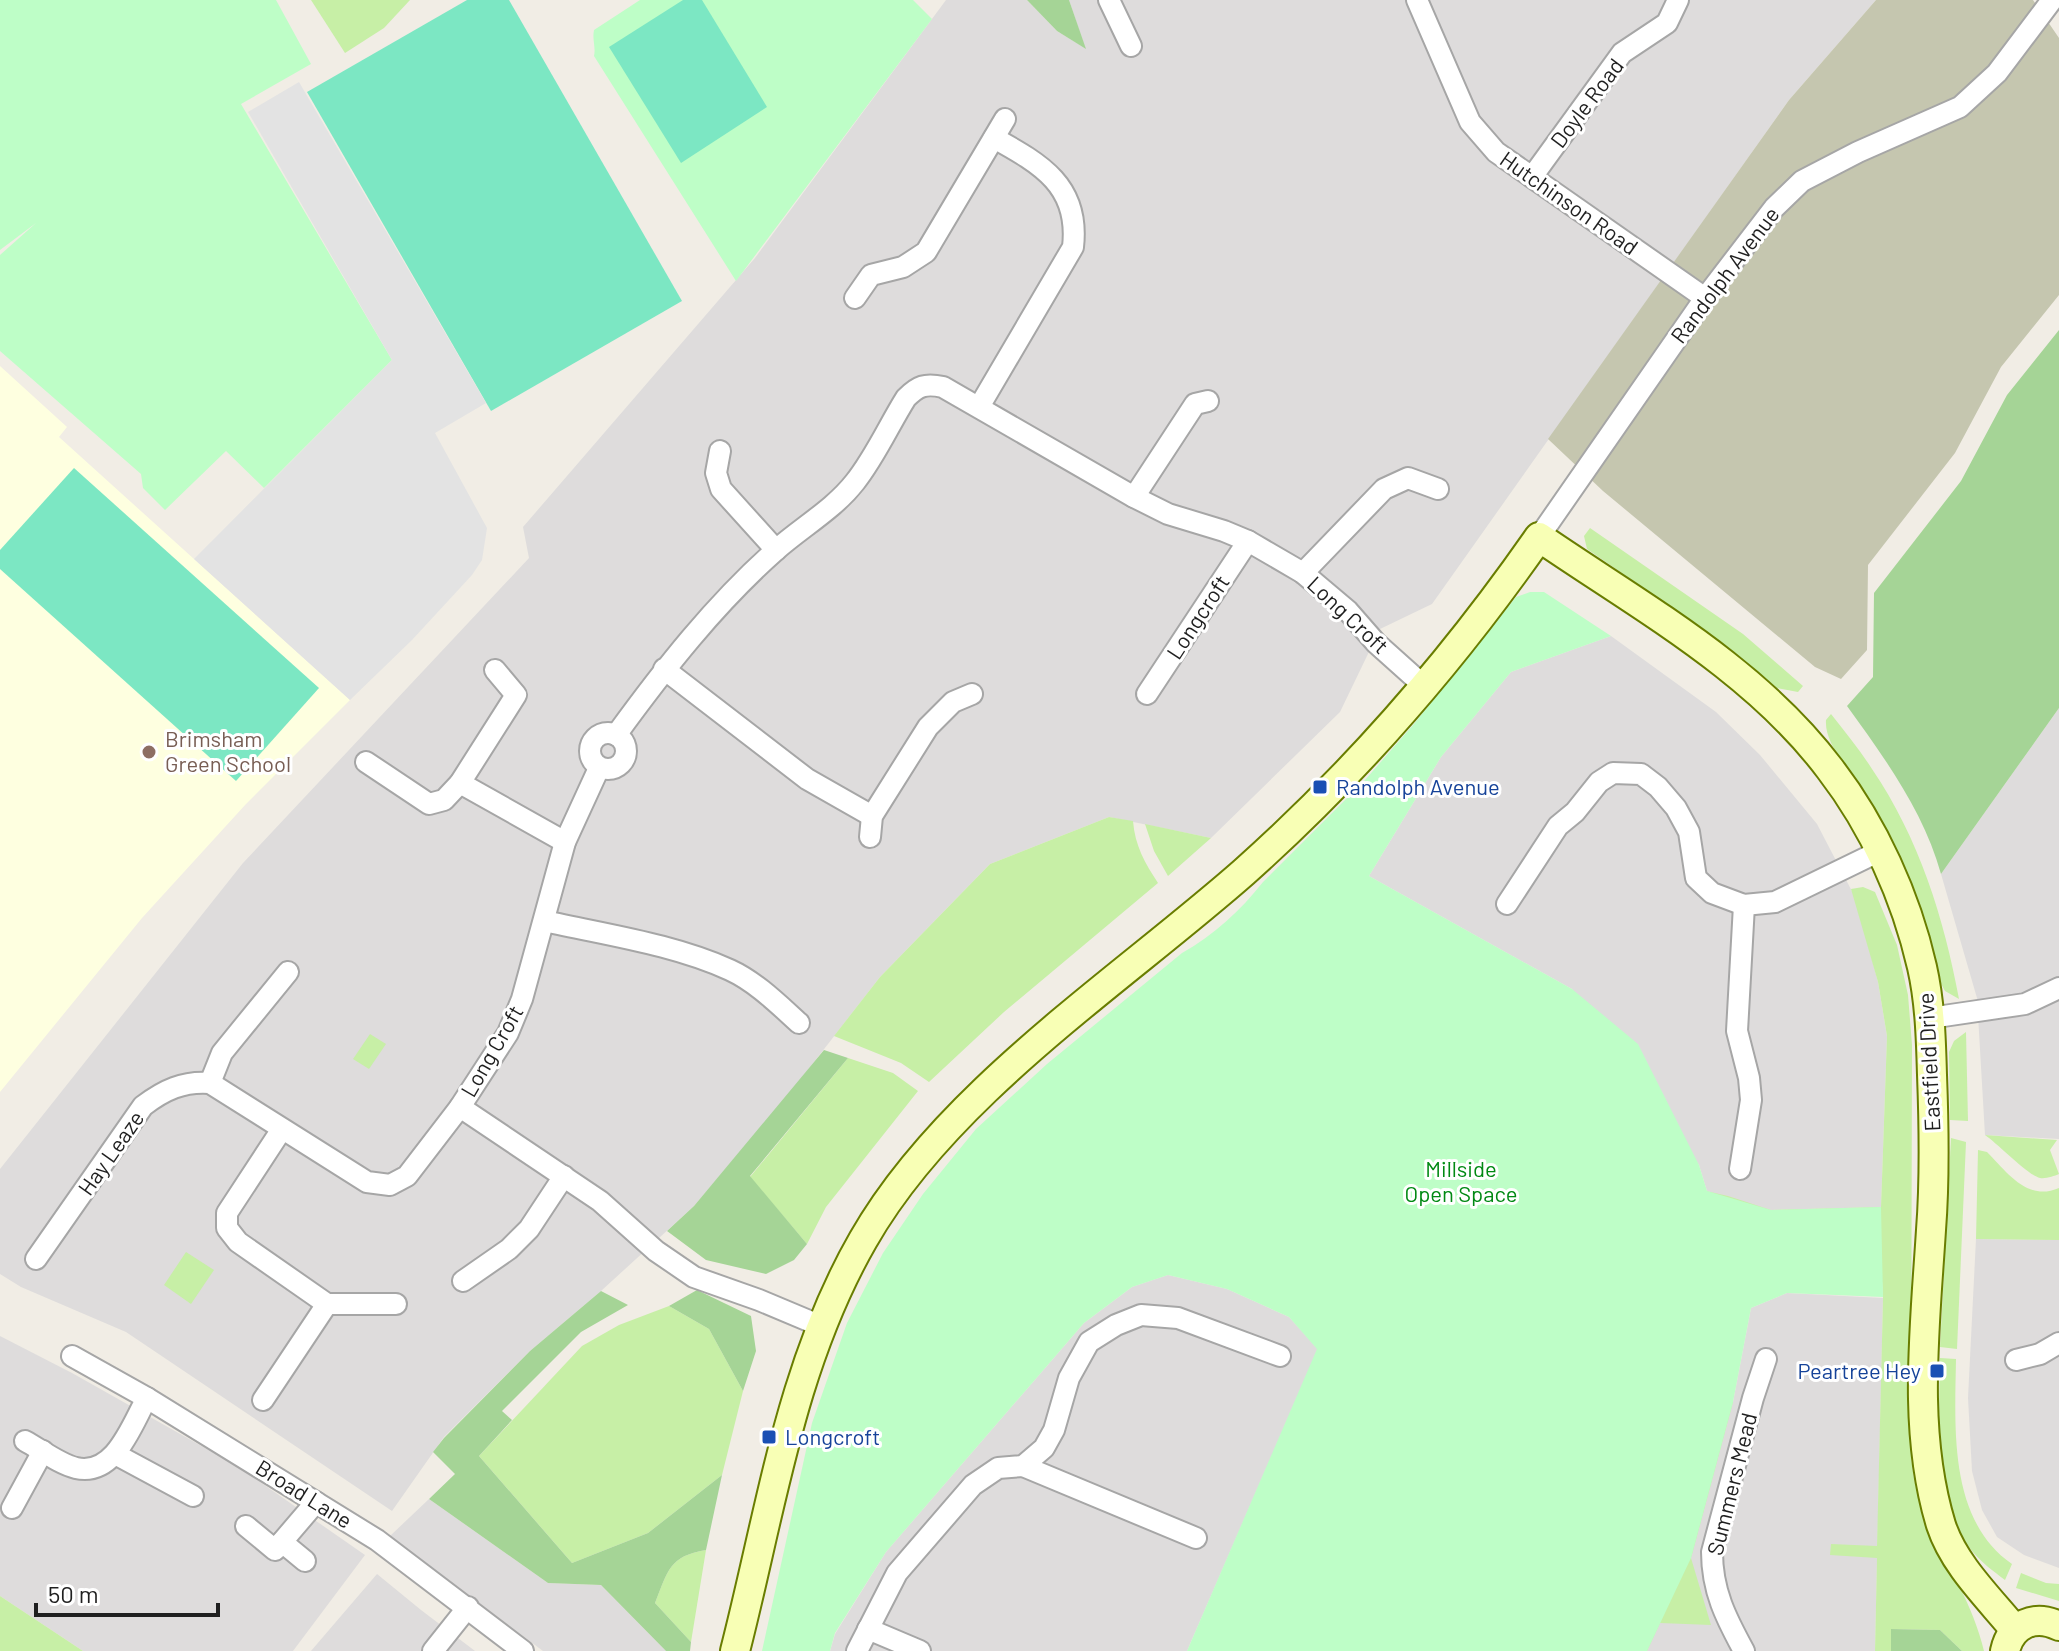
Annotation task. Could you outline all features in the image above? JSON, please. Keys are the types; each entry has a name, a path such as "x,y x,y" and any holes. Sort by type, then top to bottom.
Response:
{"street":[{"path":"1109,0 1131,46"},
{"name":"Hutchinson Road","path":"1417,0 1470,122 1496,152 1705,298"},
{"name":"Doyle Road","path":"1532,177 1622,53 1667,23 1678,0"},
{"name":"Randolph Avenue","path":"735,1651 779,1457 799,1387 821,1326 863,1239 905,1179 961,1115 1031,1050 1243,872 1377,742 1508,581 1705,298 1774,208 1802,181 1858,152 1960,107 1997,73 2052,0"},
{"path":"855,298 871,275 903,267 926,252 1005,119"},
{"path":"979,407 1073,247 1075,226 1067,199 1054,177 1030,158 994,138"},
{"name":"Long Croft","path":"821,1326 694,1277 656,1251 600,1201 460,1107 508,1033 522,999 565,842 599,768 590,757 591,743 602,733 616,735 664,669 726,600 776,550 833,505 855,482 906,398 917,387 928,384 943,387 1134,497 1168,514 1248,541 1303,573 1348,611 1376,643 1424,686"},
{"path":"1134,497 1195,404 1208,401"},
{"path":"720,451 716,473 721,489 776,550"},
{"path":"1303,573 1384,489 1408,478 1438,489"},
{"name":"Eastfield Drive","path":"1539,537 1706,650 1750,684 1791,723 1830,769 1858,809 1907,913 1922,967 1930,1018 1934,1130 1922,1348 1925,1442 1942,1527 1967,1574 2010,1640"},
{"name":"Longcroft","path":"1147,694 1248,541"},
{"path":"664,669 871,827 928,727 953,702 972,694"},
{"path":"366,762 429,804 444,800 460,783 516,695 495,670"},
{"path":"1507,904 1558,826 1575,812 1599,782 1613,773 1641,774 1658,787 1676,808 1689,832 1696,878 1712,893 1744,905 1775,902 1880,851"},
{"path":"460,783 565,842"},
{"path":"1740,1169 1751,1100 1749,1078 1737,1031 1744,905"},
{"path":"545,921 682,953 732,971 769,996 799,1023"},
{"path":"288,972 222,1053 210,1083 367,1182 390,1185 407,1176 460,1107"},
{"path":"1930,1018 2025,1004 2059,988"},
{"name":"Hay Leaze","path":"36,1259 143,1106 158,1094 176,1086 194,1082 210,1083"},
{"path":"282,1129 227,1213 227,1228 238,1242 327,1304 396,1304"},
{"path":"463,1281 509,1249 529,1229 564,1176"},
{"path":"263,1400 327,1304"},
{"path":"1023,1466 1044,1448 1054,1430 1069,1378 1089,1342 1116,1325 1141,1315 1178,1318 1280,1356"},
{"path":"2016,1360 2040,1354 2059,1343"},
{"name":"Broad Lane","path":"72,1356 147,1398 389,1548 523,1651"},
{"name":"Summers Mead","path":"1744,1651 1723,1614 1712,1574 1712,1552 1766,1359"},
{"path":"12,1508 34,1446 74,1467 88,1469 103,1465 115,1454 147,1398"},
{"path":"115,1454 193,1496"},
{"path":"857,1651 897,1573 973,1485 998,1468 1023,1466 1196,1538"},
{"path":"246,1526 275,1550 316,1502"},
{"path":"282,1542 305,1561"},
{"path":"433,1651 468,1607"},
{"path":"2010,1640 2025,1623 2049,1621 2059,1626"},
{"path":"868,1629 920,1651"}],"shaded area":[{"path":"946,0 1027,0 1057,31 1085,48 1069,0 1876,0 1789,100 1432,604 1380,629 1340,712 1211,838 1109,817 990,864 880,977 790,1093 694,1206 530,1351 444,1437 392,1511 126,1332 21,1287 0,1274 0,1169 243,863 529,558 523,527 755,258"},
{"path":"1876,0 2033,0 2059,38 2059,295 2001,367 1955,453 1868,565 1867,650 1841,679 1815,667 1603,491 1548,439 1789,100"},
{"path":"299,82 486,403 435,433 487,528 482,560 412,640 350,700 194,559 392,360 248,112"},
{"name":"Brimsham Green School","path":"0,366 67,427 59,437 350,700 246,804 142,918 0,1092"},
{"path":"1611,636 1716,712 1760,755 1817,824 1856,899 1878,982 1887,1036 1881,1207 1771,1210 1707,1191 1699,1165 1572,989 1369,876 1441,757 1511,672"},
{"path":"2059,708 2059,1139 1985,1135 1977,998 1941,874"},
{"path":"1976,1239 2059,1240 2059,1568 2024,1555 1997,1537 1982,1510 1972,1471 1968,1398"},
{"path":"1168,1275 1227,1289 1289,1317 1318,1349 1187,1651 830,1651 835,1634 886,1552 1084,1323 1132,1287"},
{"path":"1787,1293 1883,1298 1875,1651 1647,1651 1733,1402 1751,1308"},
{"path":"0,1336 237,1466 365,1555 293,1651 83,1651 0,1596"},
{"path":"429,1499 548,1583 601,1585 666,1651 543,1651 390,1536"},
{"path":"377,1574 421,1610 475,1651 311,1651"}],"green space":[{"path":"0,0 276,0 311,64 241,104 392,360 264,488 226,451 165,510 143,488 141,474 0,351 0,255 36,223 0,250"},
{"path":"311,0 410,0 384,28 345,53"},
{"path":"467,0 509,0 682,301 491,411 307,92"},
{"path":"640,0 913,0 932,19 736,281 594,56 594,30"},
{"path":"683,0 702,0 767,107 681,163 609,47"},
{"path":"1027,0 1069,0 1086,49 1057,31"},
{"path":"2059,330 2059,708 1941,874 1914,807 1847,706 1873,677 1874,593 1961,481 2007,395"},
{"path":"74,468 319,688 236,781 0,569 0,550"},
{"path":"1590,528 1743,634 1803,686 1798,692 1777,688 1713,636 1587,549 1584,536"},
{"name":"Millside Open Space","path":"1530,592 1544,592 1611,636 1511,672 1441,757 1369,876 1572,989 1638,1044 1699,1165 1707,1191 1771,1210 1881,1207 1883,1297 1787,1293 1751,1308 1733,1402 1691,1558 1647,1651 1187,1651 1317,1349 1289,1317 1227,1289 1168,1275 1132,1287 1084,1323 886,1552 835,1633 830,1651 762,1651 812,1423 847,1323 883,1253 923,1194 976,1129 1047,1064 1236,912 1365,780 1516,597"},
{"path":"1831,714 1889,795 1916,851 1946,939 1959,999 1945,991 1939,980 1919,909 1893,843 1870,800 1830,741 1826,720"},
{"path":"1109,817 1133,821 1141,854 1158,883 1004,1012 929,1082 901,1063 834,1036 880,977 990,864"},
{"path":"1145,824 1211,838 1168,876 1154,851"},
{"path":"1863,887 1875,892 1897,945 1908,995 1912,1045 1911,1458 1925,1515 1971,1611 1984,1651 1962,1651 1940,1630 1892,1629 1891,1651 1875,1651 1877,1558 1830,1555 1831,1544 1877,1546 1883,1298 1881,1264 1810,1261 1729,1312 1733,1402 1691,1558 1711,1625 1660,1623 1647,1651 1353,1437 1367,1114 1728,1196 1771,1210 1881,1207 1887,1036 1878,982 1851,889"},
{"path":"1966,1032 1968,1121 1950,1120 1949,1052 1954,1041"},
{"path":"370,1034 386,1044 369,1069 353,1059"},
{"path":"824,1050 848,1058 750,1176 807,1244 794,1260 766,1274 706,1260 667,1231 694,1206"},
{"path":"848,1058 893,1073 918,1091 826,1207 807,1244 750,1177"},
{"path":"1985,1135 2057,1140 2050,1150 2059,1174 2045,1178 2035,1176"},
{"path":"1951,1138 1966,1142 1957,1349 1940,1347"},
{"path":"1978,1150 1987,1152 2010,1176 2027,1188 2048,1191 2059,1188 2059,1240 1976,1239"},
{"path":"186,1252 214,1270 191,1304 164,1285"},
{"path":"697,1290 751,1316 756,1351 743,1391 709,1329 669,1306"},
{"path":"601,1291 628,1305 581,1332 502,1411 512,1420 479,1456 572,1563 648,1533 722,1475 706,1550 677,1561 667,1574 655,1603 691,1642 690,1651 666,1651 601,1585 548,1583 429,1499 455,1474 433,1452 444,1438 530,1351"},
{"path":"669,1306 709,1329 743,1391 722,1475 648,1533 572,1563 479,1456 582,1346 619,1325"},
{"path":"1940,1358 1956,1359 1956,1442 1966,1498 1976,1523 1991,1545 2012,1564 2005,1580 1972,1551 1950,1509 1944,1484 1939,1432"},
{"path":"706,1550 691,1642 655,1603 667,1574 677,1561"},
{"path":"2021,1573 2046,1583 2059,1584 2059,1601 2016,1588"},
{"path":"0,1596 83,1651 0,1651"},
{"path":"1891,1629 1940,1630 1962,1651 1891,1651"}],"place":[{"name":"Brimsham Green School","path":"149,752"},
{"name":"Randolph Avenue","path":"1320,787"},
{"name":"Peartree Hey","path":"1937,1371"},
{"name":"Longcroft","path":"769,1437"}]}
